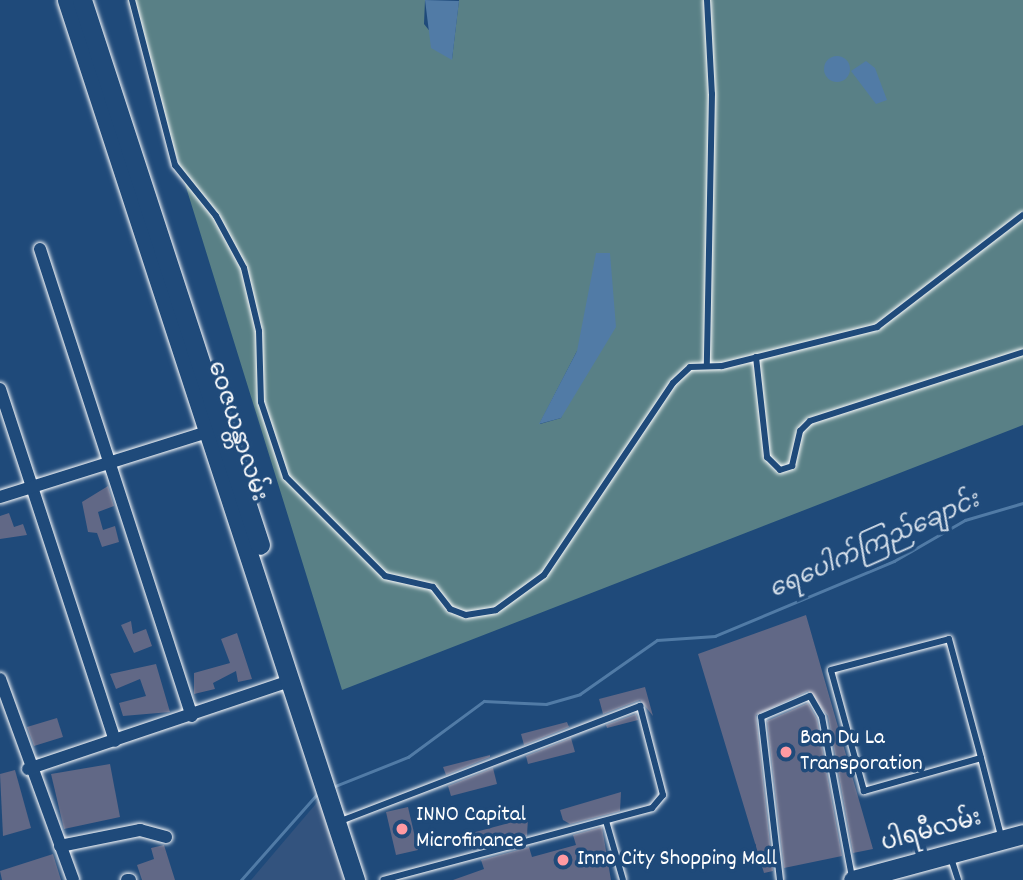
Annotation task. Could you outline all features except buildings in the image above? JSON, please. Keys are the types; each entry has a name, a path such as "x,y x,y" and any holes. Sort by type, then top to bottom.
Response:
{"main road":[{"name":"ဝေဇယန္တာလမ်း","path":"67,0 292,680 328,769"},
{"name":"ဝေဇယန္တာလမ်း","path":"82,0 328,769 368,880"},
{"name":"ဝေဇယန္တာလမ်း","path":"342,812 355,880"},
{"name":"ပါရမီလမ်း","path":"853,880 1023,834"}],"street":[{"path":"40,249 192,716"},
{"path":"0,389 115,741"},
{"path":"0,497 208,432"},
{"path":"0,679 28,769 74,880"},
{"path":"28,769 192,716 292,680"},
{"path":"60,846 140,830 166,837"}],"lane":[{"path":"132,0 175,165 222,226 244,268 259,331 261,402 286,477 385,576 433,587 450,609 466,615 484,614 523,595 561,555 673,383 690,367 756,357 877,327 1023,215"},
{"path":"707,0 712,94 707,365"},
{"path":"756,357 767,457 780,470 792,466 800,431 810,421 1023,352"},
{"path":"981,758 864,791 831,670 949,639 981,758 1002,840"},
{"path":"780,880 761,717 810,696 822,717 853,880"},
{"path":"342,812 640,706 663,794 652,808 409,878 383,880"},
{"path":"607,821 623,880"},
{"path":"949,854 958,880"}],"shaded area":[{"path":"425,0 459,1 452,60 431,48"},
{"path":"837,56 846,60 850,69 846,78 837,82 828,78 824,69 828,60"},
{"path":"866,61 875,68 887,100 876,104 851,71"},
{"path":"596,253 610,253 616,327 561,418 539,424 577,351"},
{"path":"320,799 344,880 251,880"}],"green space":[{"path":"128,0 425,0 424,24 452,59 459,0 1023,0 1023,425 342,690","holes":["577,351 561,418 540,424"]}],"waterway":[{"name":"ရေပေါက်ကြည်ချောင်း","path":"333,787 408,757 484,701 546,704 580,694 657,640 715,636 894,561 965,520 1023,503"},
{"name":"ရေပေါက်ကြည်ချောင်း","path":"241,880 317,794"}],"place":[{"name":"Ban Du La Transporation","path":"786,752"},
{"name":"INNO Capital Microfinance","path":"402,829"},
{"name":"Inno City Shopping Mall","path":"563,860"}]}
